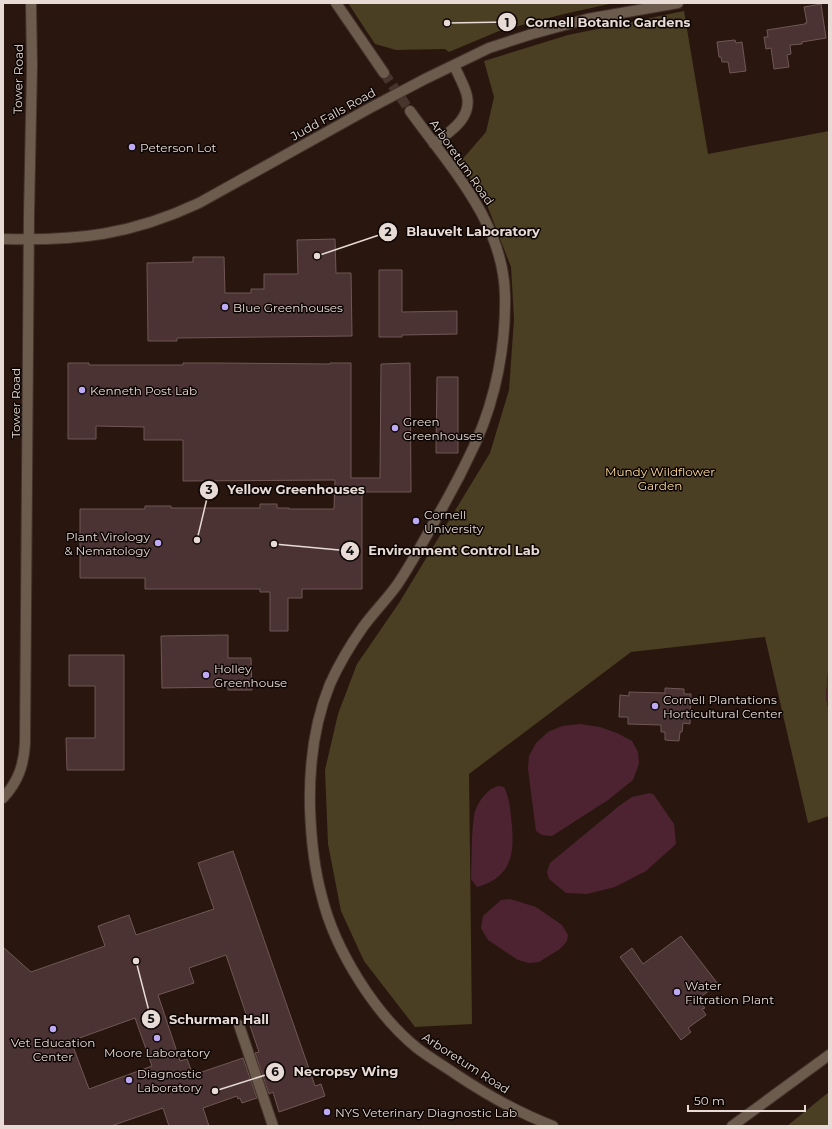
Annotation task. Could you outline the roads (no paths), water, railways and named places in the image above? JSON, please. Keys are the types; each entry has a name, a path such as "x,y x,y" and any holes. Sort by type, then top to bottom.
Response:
{"street":[{"name":"Tower Road","path":"3,798 20,774 25,743 31,3"},
{"path":"336,3 384,73"},
{"name":"Judd Falls Road","path":"3,239 66,239 102,235 138,227 173,215 199,203 377,104 489,48 532,34 587,19 678,3"},
{"path":"434,144 459,125 468,106 467,96 454,65"},
{"name":"Arboretum Road","path":"410,111 470,193 481,212 497,252 502,272 505,294 503,332 498,370 489,407 476,442 457,482 409,568 393,591 362,628 330,685 318,725 311,767 310,827 314,864 322,900 337,939 371,998 392,1024 417,1048 487,1095 536,1120 553,1126"},
{"path":"239,1025 273,1126"},
{"path":"732,1126 829,1055"}],"tunnel":[{"path":"384,73 410,111"}],"place":[{"name":"Cornell Botanic Gardens","path":"447,23"},
{"name":"Peterson Lot","path":"132,147"},
{"name":"Blauvelt Laboratory","path":"317,256"},
{"name":"Blue Greenhouses","path":"225,307"},
{"name":"Kenneth Post Lab","path":"82,390"},
{"name":"Green Greenhouses","path":"395,428"},
{"name":"Cornell University","path":"416,521"},
{"name":"Yellow Greenhouses","path":"197,540"},
{"name":"Plant Virology & Nematology","path":"158,543"},
{"name":"Environment Control Lab","path":"274,544"},
{"name":"Holley Greenhouse","path":"206,675"},
{"name":"Cornell Plantations Horticultural Center","path":"655,706"},
{"name":"Schurman Hall","path":"136,961"},
{"name":"Water Filtration Plant","path":"677,992"},
{"name":"Vet Education Center","path":"53,1029"},
{"name":"Moore Laboratory","path":"157,1038"},
{"name":"Diagnostic Laboratory","path":"129,1080"},
{"name":"Necropsy Wing","path":"215,1091"},
{"name":"NYS Veterinary Diagnostic Lab","path":"327,1112"}],"park label":[{"name":"Mundy Wildflower Garden","path":"660,478"}]}
